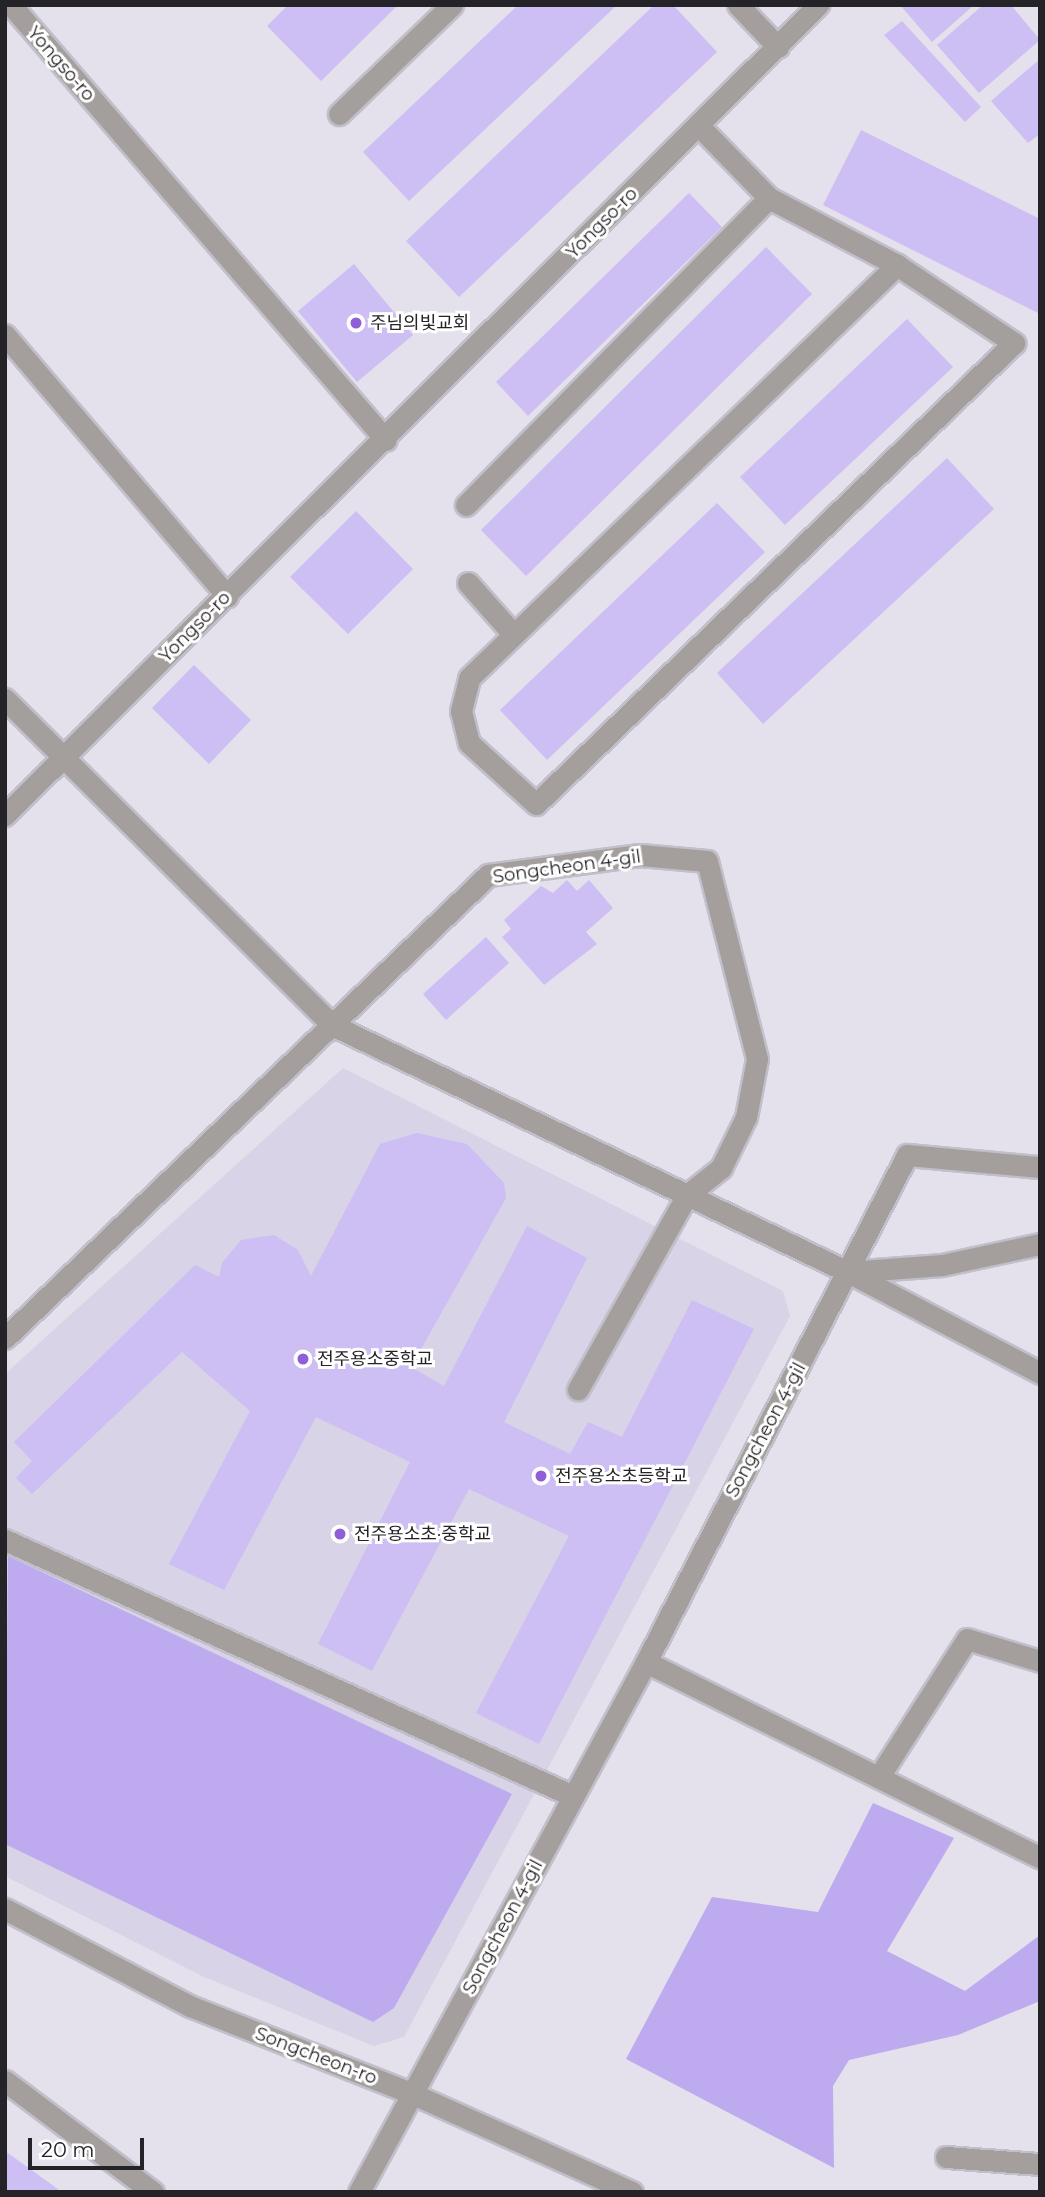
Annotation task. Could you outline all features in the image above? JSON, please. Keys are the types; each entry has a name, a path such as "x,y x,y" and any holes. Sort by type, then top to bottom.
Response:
{"street":[{"name":"Yongso-ro","path":"11,5 386,440"},
{"path":"339,114 452,5"},
{"path":"738,5 778,47"},
{"name":"Yongso-ro","path":"5,815 386,440 818,5"},
{"path":"699,126 769,198 897,265 1014,343 536,804 469,743 460,712 468,678 897,265"},
{"path":"466,505 769,198"},
{"path":"5,335 227,596"},
{"path":"468,583 513,634"},
{"path":"5,699 61,759 332,1025 848,1272 1040,1373"},
{"name":"Songcheon 4-gil","path":"332,1025 488,875 640,855 707,861 757,1059 746,1117 721,1168 687,1195"},
{"path":"5,1338 332,1025"},
{"name":"Songcheon 4-gil","path":"359,2192 646,1662 907,1155 1040,1167"},
{"path":"578,1389 687,1195"},
{"path":"848,1272 942,1265 1040,1244"},
{"path":"5,1540 573,1796"},
{"path":"880,1775 967,1639 1040,1661"},
{"path":"646,1662 880,1775 1040,1858"},
{"name":"Songcheon-ro","path":"5,1909 190,2006 413,2094 632,2192"},
{"path":"5,2081 153,2192"},
{"path":"946,2157 1040,2164"}],"shaded area":[{"name":"전주용소초·중학교","path":"343,1068 783,1291 790,1316 404,2037 374,2046 204,1977 5,1876 5,1374"},
{"path":"8,1556 512,1794 394,2008 373,2022 5,1844"},
{"path":"873,1803 954,1838 887,1951 965,1991 1040,1935 1040,2001 958,2035 849,2060 833,2086 834,2168 626,2059 712,1897 818,1912"}],"building":[{"path":"288,5 398,5 321,81 267,26"},
{"path":"518,5 617,5 409,201 363,152"},
{"path":"654,5 673,5 717,52 459,297 406,241"},
{"path":"900,5 974,5 932,42"},
{"path":"983,5 1011,5 1040,40 979,93 937,45"},
{"path":"902,21 981,107 965,122 884,35"},
{"path":"1040,59 1040,134 1028,143 991,101"},
{"path":"861,130 1040,219 1040,314 823,205"},
{"path":"689,193 722,227 528,416 496,382"},
{"path":"766,247 812,294 526,576 481,530"},
{"name":"주님의빛교회","path":"354,264 413,335 357,382 298,311"},
{"path":"907,319 953,367 785,525 740,477"},
{"path":"947,458 994,509 763,724 717,673"},
{"path":"717,503 765,552 547,760 500,710"},
{"path":"356,511 413,569 348,634 290,577"},
{"path":"194,665 251,720 209,764 152,708"},
{"path":"567,880 577,891 589,880 613,908 586,932 597,944 544,985 502,937 511,929 504,920 541,886 553,893"},
{"path":"486,937 509,963 446,1020 423,994"},
{"path":"417,1133 467,1144 504,1183 506,1198 411,1367 444,1386 527,1226 587,1258 504,1422 570,1454 588,1422 622,1437 692,1300 754,1329 539,1744 476,1713 569,1536 469,1489 372,1671 318,1644 410,1462 316,1417 224,1590 169,1564 250,1411 182,1352 32,1494 16,1478 32,1461 14,1442 195,1265 219,1277 222,1263 241,1240 274,1235 298,1250 311,1276 380,1144"},
{"path":"5,2151 62,2192 5,2192"}],"place":[{"name":"주님의빛교회","path":"356,323"},
{"name":"전주용소중학교","path":"303,1359"},
{"name":"전주용소초등학교","path":"541,1476"},
{"name":"전주용소초·중학교","path":"340,1534"}]}
